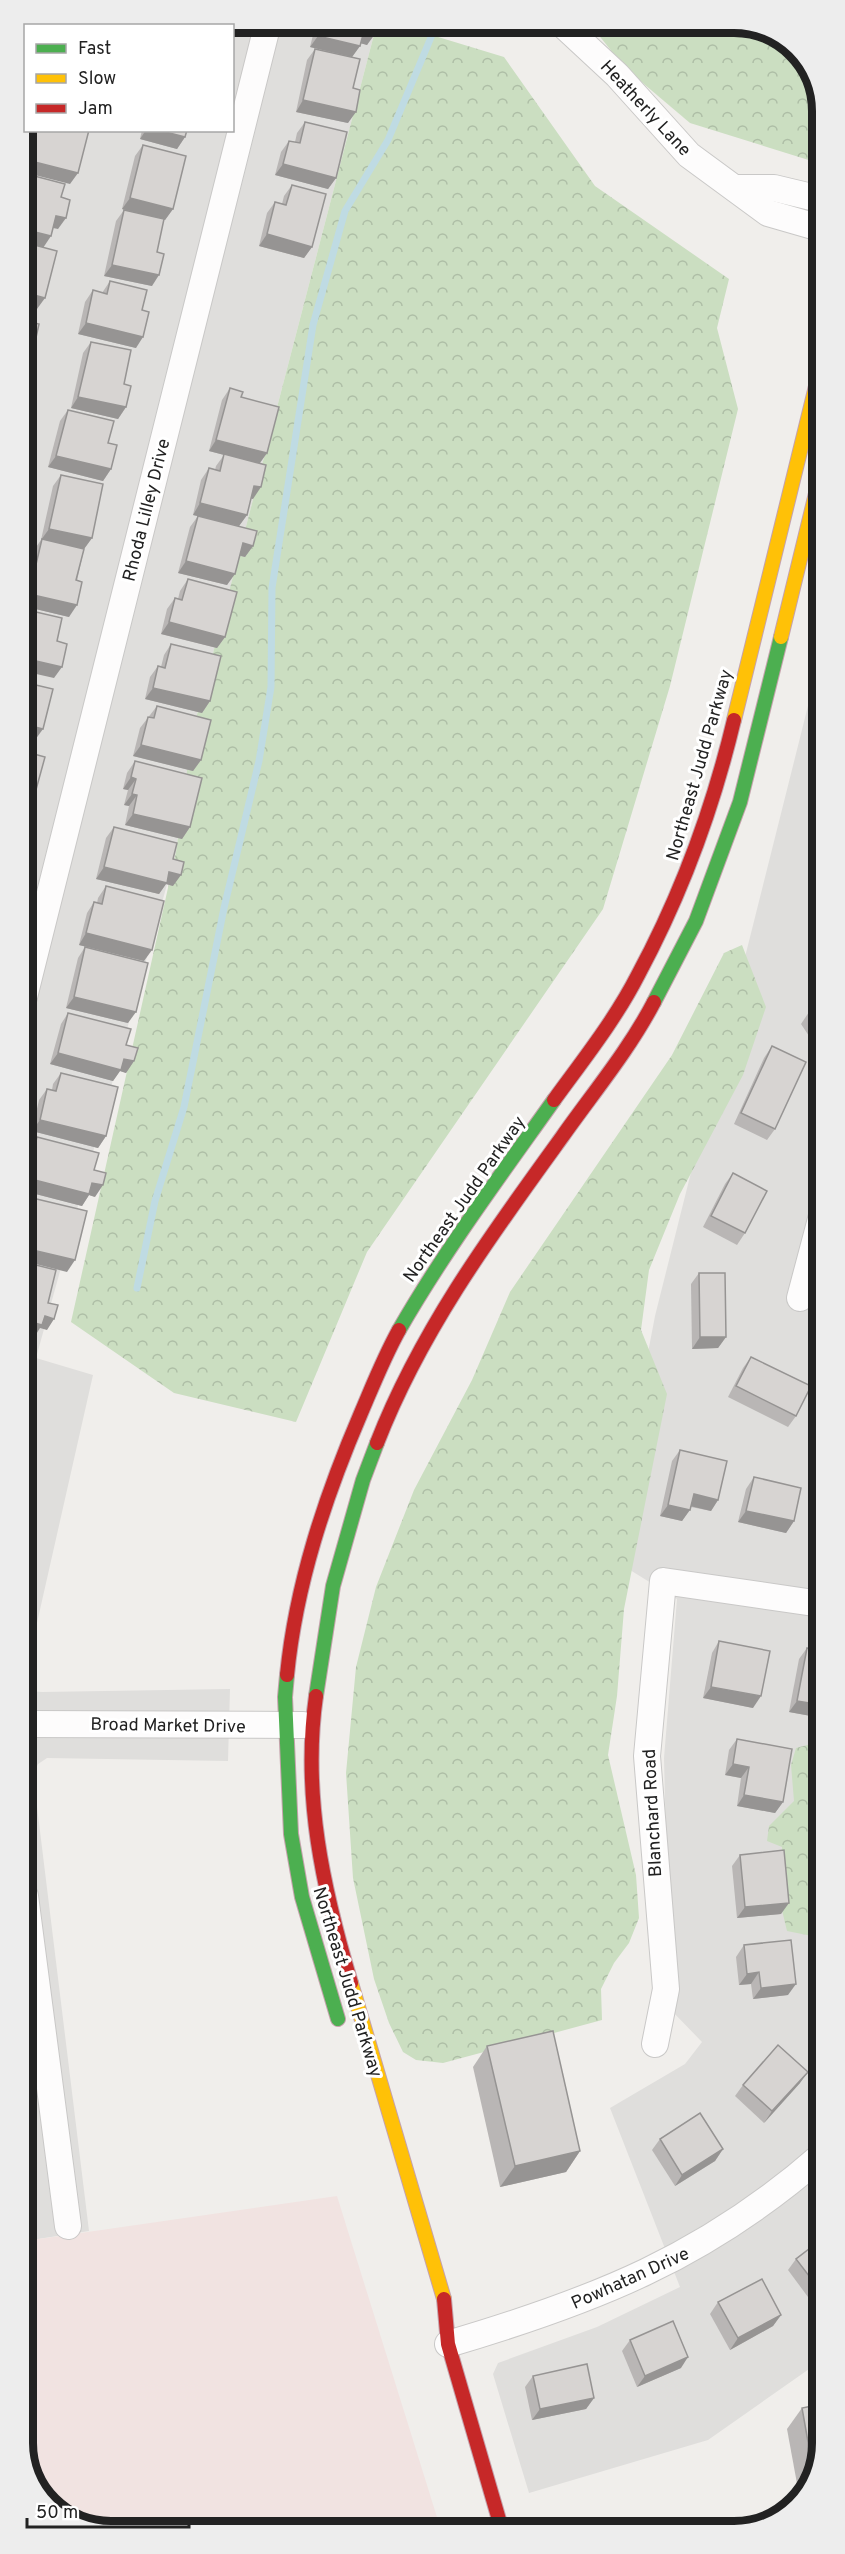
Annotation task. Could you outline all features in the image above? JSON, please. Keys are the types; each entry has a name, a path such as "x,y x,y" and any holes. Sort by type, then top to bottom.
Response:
{"highway":[{"name":"Northeast Judd Parkway","path":"344,2037 302,1898 291,1833 285,1697 291,1633 301,1586 336,1472 387,1351 428,1279 459,1233 607,1027 638,976 692,861 730,733 812,402"},
{"name":"Northeast Judd Parkway","path":"499,2521 448,2344 444,2295 328,1909 310,1769 312,1725 333,1586 363,1480 396,1394 422,1342 476,1255 612,1068 651,1008 707,893 740,802 812,510"},
{"name":"Northeast Judd Parkway","path":"433,2317 448,2344"}],"street":[{"name":"Rhoda Lilley Drive","path":"33,961 265,33"},
{"name":"Heatherly Lane","path":"572,33 617,75 689,155 768,213 812,226"},
{"path":"735,188 774,188 812,198"},
{"path":"800,1298 812,1253"},
{"name":"Blanchard Road","path":"655,2044 666,1989 647,1756 653,1668 663,1581 812,1603"},
{"name":"Broad Market Drive","path":"33,1724 312,1725"},
{"path":"33,1957 68,2226"},
{"name":"Powhatan Drive","path":"448,2344 558,2309 656,2269 692,2250 758,2208 812,2163"}],"shaded area":[{"path":"234,33 374,33 192,734 176,852 36,1358 93,1375 33,1641 33,132 234,132"},
{"path":"812,690 812,2367 708,2440 529,2493 493,2374 498,2363 597,2327 680,2287 610,2108 685,2064 702,2042 670,2009 664,1758 677,1599 609,1557 655,1316"},
{"path":"230,1689 228,1761 47,1758 38,1764 33,1774 33,1691"},
{"path":"33,1774 89,2231 33,2240"},
{"path":"337,2196 438,2521 106,2521 86,2517 63,2505 41,2478 34,2453 33,2240"}],"green space":[{"path":"374,33 425,33 504,57 595,186 729,279 717,328 738,409 670,686 603,909 367,1252 296,1422 174,1393 71,1322 176,852 192,734"},
{"path":"597,33 739,33 773,43 782,49 799,68 809,91 812,111 812,161 690,123 625,68"},
{"path":"742,945 766,1007 743,1075 680,1194 649,1270 641,1330 667,1394 624,1609 617,1696 608,1755 636,1875 639,1918 629,1943 614,1963 601,1989 602,2020 443,2063 416,2060 403,2052 389,2023 374,1979 353,1878 346,1773 356,1667 376,1587 414,1490 472,1380 510,1292 672,1055 724,953"},
{"path":"812,1744 812,1936 787,1931 781,1906 782,1847 767,1841 769,1826 794,1801 791,1765 796,1748"}],"building":[{"path":"319,33 363,33 360,46 318,36"},
{"path":"315,49 360,59 353,88 360,90 356,112 303,100"},
{"path":"305,122 347,132 336,178 283,164 289,141 300,143"},
{"path":"33,132 88,132 78,173 33,162"},
{"path":"166,132 186,132 185,137"},
{"path":"143,145 186,156 173,209 130,198"},
{"path":"33,176 65,184 61,197 70,200 66,218 56,216 51,236 33,232"},
{"path":"292,185 326,194 312,247 267,234 275,202 286,205"},
{"path":"124,210 164,219 157,252 164,254 159,275 112,265"},
{"path":"33,245 57,251 45,298 33,295"},
{"path":"110,281 147,290 142,310 149,312 143,337 86,323 93,290 107,294"},
{"path":"33,323 39,324 35,342 33,341"},
{"path":"91,342 131,350 124,384 131,386 126,407 78,397"},
{"path":"230,388 243,392 241,397 279,407 267,453 216,440"},
{"path":"68,410 114,421 108,443 117,445 111,469 56,456"},
{"path":"224,454 266,465 261,487 254,486 247,515 200,503 209,468 220,471"},
{"path":"61,475 103,484 92,538 49,529"},
{"path":"198,516 257,531 253,546 243,543 235,574 186,561"},
{"path":"42,539 84,549 76,580 82,582 77,605 33,595 33,577"},
{"path":"188,579 237,592 225,637 169,622 175,598 182,600"},
{"path":"33,611 62,618 57,641 67,644 62,667 33,660"},
{"path":"171,644 221,656 210,701 153,688 158,666 165,668"},
{"path":"33,684 53,689 43,729 33,726"},
{"path":"157,706 211,720 201,760 141,745 148,717 154,718"},
{"path":"33,754 45,757 33,797"},
{"path":"135,761 202,778 190,827 133,814 137,795 132,794 136,779 131,777"},
{"path":"114,827 177,843 173,859 184,862 181,875 169,872 167,883 104,867"},
{"path":"106,886 164,901 152,950 86,933 94,902 102,904"},
{"path":"85,947 148,963 136,1012 74,997"},
{"path":"68,1013 131,1029 126,1045 138,1048 134,1061 124,1059 121,1070 58,1053"},
{"path":"772,1046 806,1062 775,1129 741,1113"},
{"path":"61,1073 118,1087 106,1136 40,1120 47,1089 56,1091"},
{"path":"37,1137 99,1153 94,1170 106,1173 103,1185 92,1183 89,1194 33,1180 33,1153"},
{"path":"733,1173 767,1191 745,1233 711,1216"},
{"path":"33,1198 87,1211 75,1260 33,1250"},
{"path":"33,1264 56,1270 48,1303 58,1305 54,1319 45,1316 42,1325 33,1322"},
{"path":"699,1273 725,1273 726,1337 700,1337"},
{"path":"751,1357 811,1386 796,1416 736,1386"},
{"path":"680,1450 727,1461 718,1500 694,1494 690,1510 668,1505"},
{"path":"754,1477 801,1488 794,1521 746,1511"},
{"path":"719,1641 770,1651 761,1696 711,1687"},
{"path":"807,1648 812,1649 812,1703 797,1701"},
{"path":"737,1739 792,1749 783,1802 744,1795 749,1767 733,1764"},
{"path":"784,1850 789,1903 745,1907 740,1855"},
{"path":"791,1940 796,1984 761,1988 759,1972 747,1974 744,1945"},
{"path":"553,2031 580,2151 515,2166 487,2046"},
{"path":"778,2045 808,2072 772,2111 743,2085"},
{"path":"700,2113 723,2149 682,2175 660,2139"},
{"path":"812,2247 812,2280 796,2259"},
{"path":"762,2279 781,2315 738,2338 718,2302"},
{"path":"673,2321 688,2357 645,2376 630,2340"},
{"path":"587,2364 594,2398 540,2409 533,2376"},
{"path":"812,2406 810,2456 802,2408"}],"waterway":[{"path":"137,1288 155,1201 184,1107 224,908 259,761 271,687 272,588 313,325 345,211 388,140 433,33"}],"traffic: fast":[{"path":"654,1002 696,921 740,802 781,637"},
{"path":"399,1330 454,1242 554,1100"},
{"path":"316,1696 333,1586 363,1480 377,1443"},
{"path":"287,1675 285,1697 291,1834 302,1897 338,2019"}],"traffic: slow":[{"path":"734,720 812,403"},
{"path":"781,637 812,510"},
{"path":"351,1983 444,2299"}],"traffic: jam":[{"path":"554,1100 619,1008 654,945 682,882 706,818 734,720"},
{"path":"377,1443 414,1361 459,1284 509,1210 622,1054 654,1002"},
{"path":"287,1675 297,1607 324,1509 361,1413 399,1330"},
{"path":"316,1696 312,1733 312,1769 318,1841 332,1912 351,1983"},
{"path":"444,2299 448,2344 499,2521"}]}
